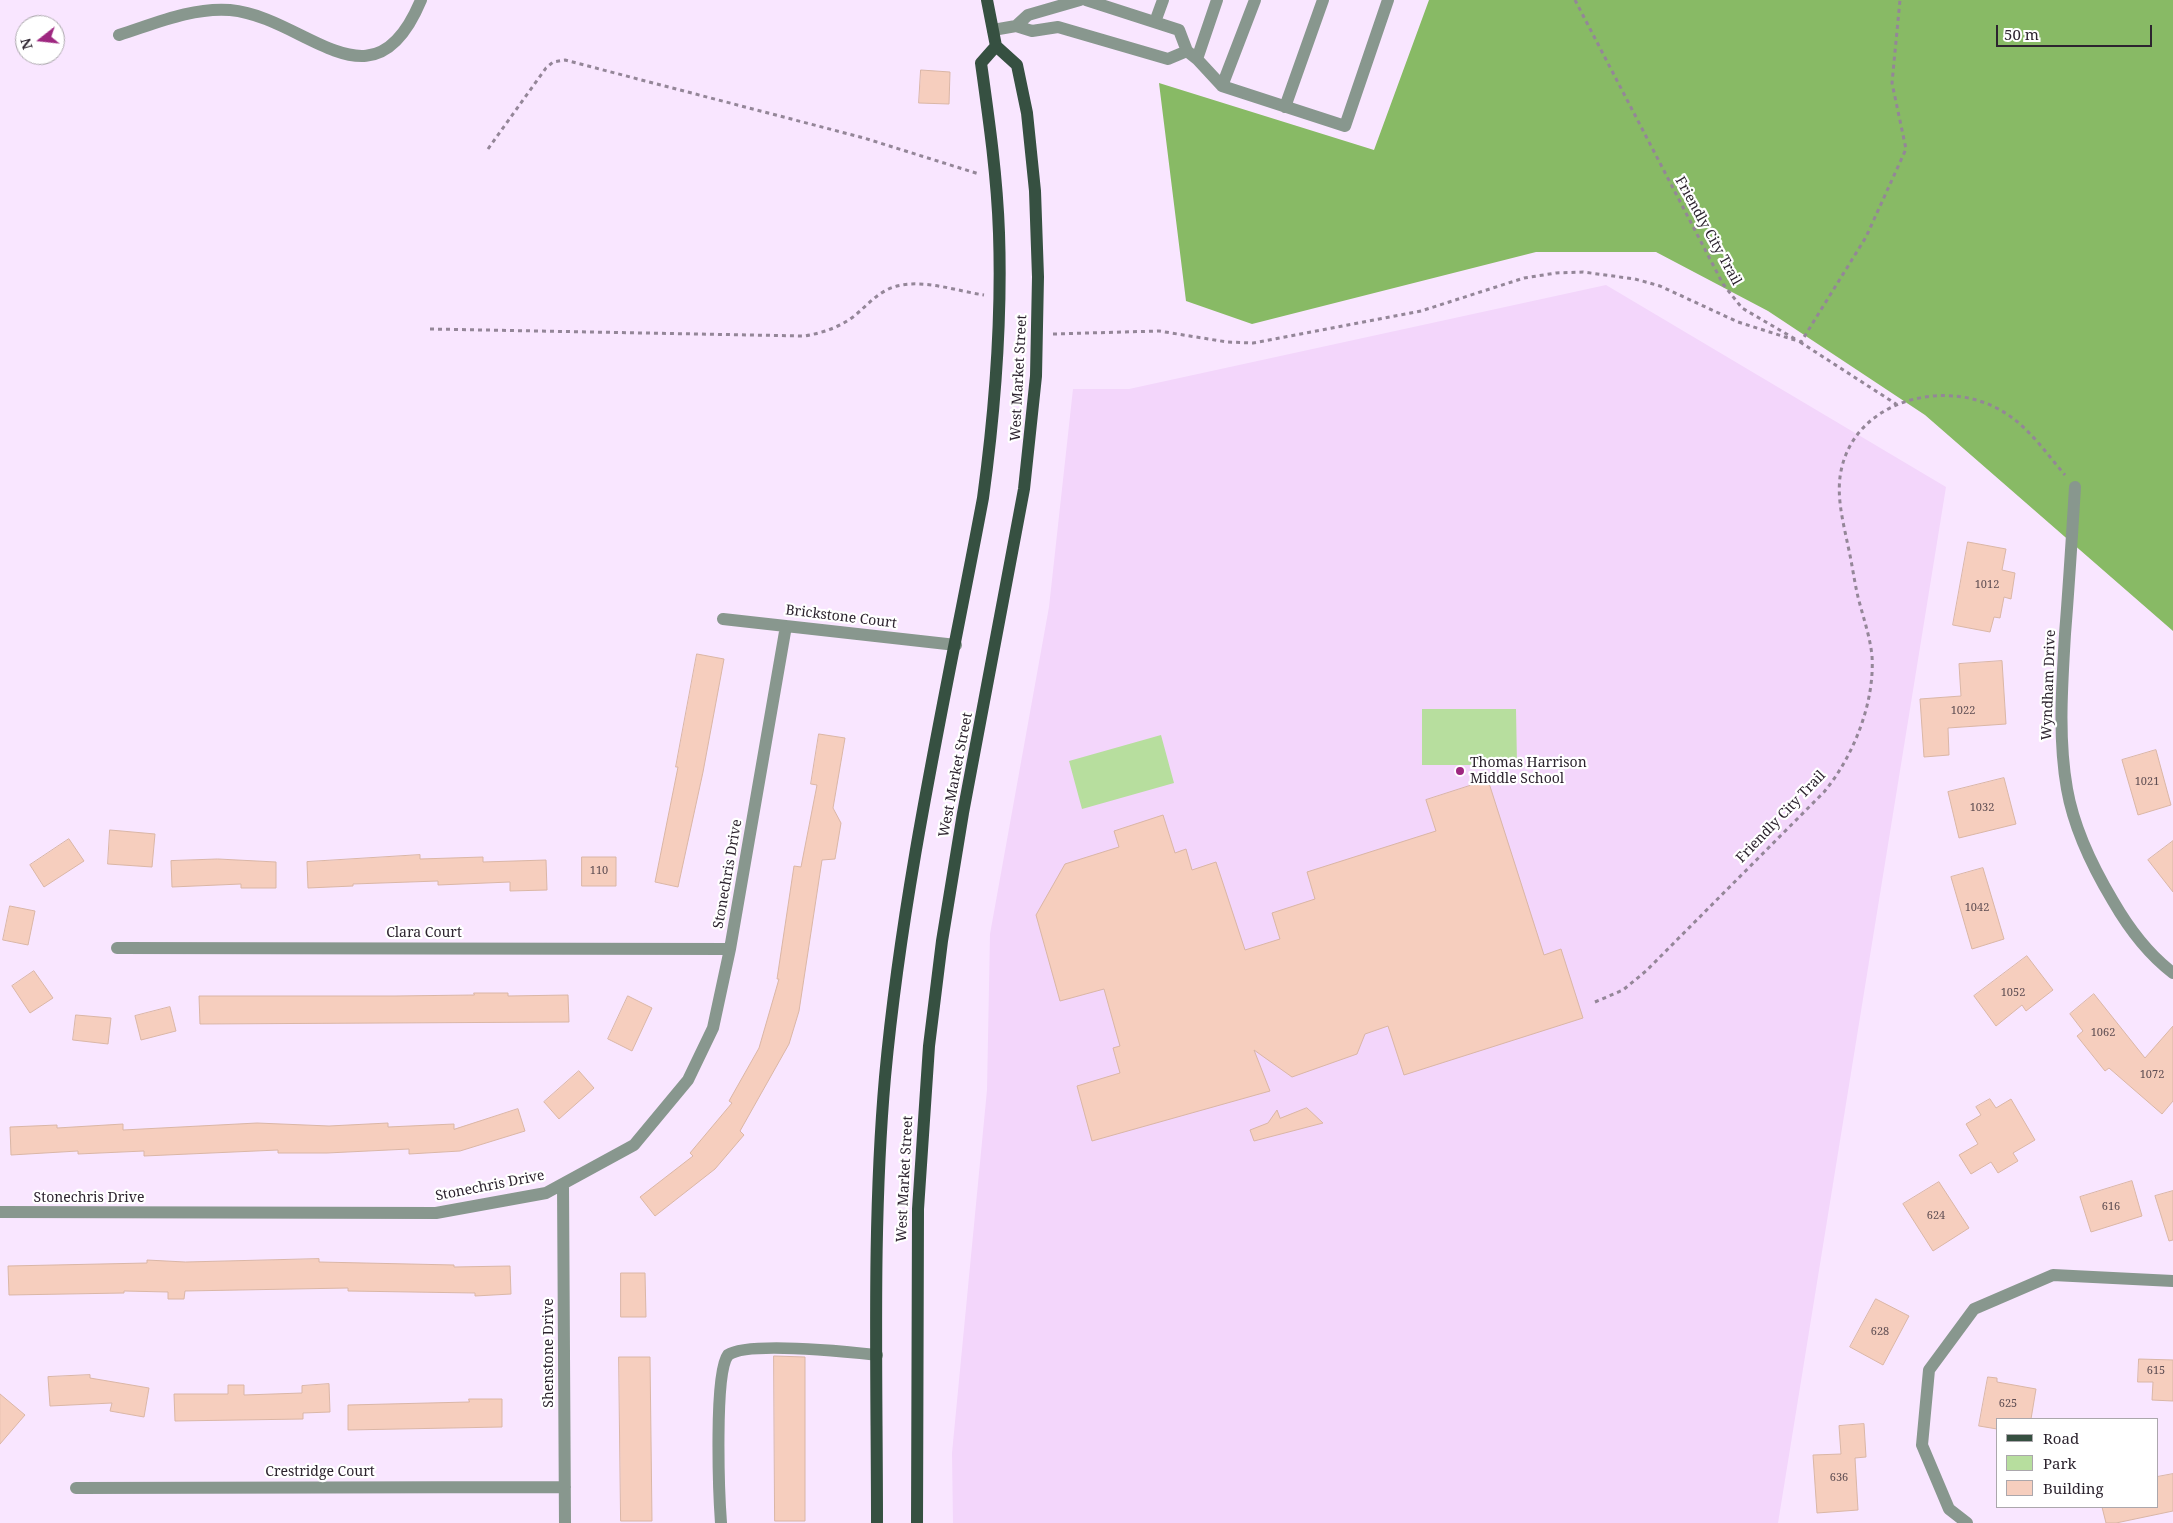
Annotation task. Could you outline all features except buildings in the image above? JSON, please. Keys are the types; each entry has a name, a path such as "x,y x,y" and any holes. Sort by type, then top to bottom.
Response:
{"main road":[{"path":"986,0 996,46"},
{"name":"West Market Street","path":"877,1523 878,1180 892,1013 920,831 956,645 990,449 996,383 999,298 996,182 981,63 996,46 1017,65 1027,113 1036,207 1038,334 1032,425 1024,489 952,877 928,1054 917,1218 917,1523"}],"street":[{"path":"119,35 194,12 230,10 262,18 346,55 367,56 382,52 396,43 408,26 421,0"},
{"path":"1016,26 1028,14 1057,2 1080,0"},
{"path":"1086,0 1179,30 1192,55 1222,86 1346,126 1388,0"},
{"path":"1155,22 1163,0"},
{"path":"1192,55 1217,0"},
{"path":"1222,86 1255,0"},
{"path":"1285,107 1323,0"},
{"path":"993,30 1016,26 1032,31 1058,27 1168,59 1192,55"},
{"name":"Wyndham Drive","path":"2075,487 2061,700 2061,745 2067,790 2085,847 2106,890 2125,921 2147,948 2173,973"},
{"name":"Brickstone Court","path":"723,619 956,645"},
{"name":"Stonechris Drive","path":"0,1212 436,1213 546,1193 634,1145 688,1080 712,1028 730,949 786,626"},
{"name":"Clara Court","path":"117,948 730,949"},
{"name":"Shenstone Drive","path":"563,1184 564,1523"},
{"path":"1967,1523 1950,1509 1922,1445 1930,1370 1974,1309 2053,1275 2173,1281"},
{"path":"722,1523 721,1373 728,1356 737,1350 805,1350 877,1355"},
{"name":"Crestridge Court","path":"76,1488 565,1486"}],"path":[{"name":"Friendly City Trail","path":"1575,0 1723,284 1742,308 1801,342 1896,404"},
{"path":"1038,334 1159,331 1226,342 1253,343 1421,311 1524,278 1582,272 1627,278 1660,286 1738,322 1801,342 1866,237 1906,149 1892,83 1900,0"},
{"path":"488,149 546,68 554,62 565,60 864,138 951,164 996,182"},
{"path":"430,329 804,336 820,333 839,325 854,316 874,297 897,286 922,285 999,298"},
{"name":"Friendly City Trail","path":"1595,1002 1623,990 1646,971 1824,792 1847,760 1861,723 1872,669 1869,638 1858,596 1841,508 1841,472 1845,454 1853,439 1876,416 1896,404 1918,397 1937,395 1961,396 1985,402 2020,424 2075,487"}],"shaded area":[{"name":"Thomas Harrison Middle School","path":"1606,285 1946,487 1778,1523 953,1523 952,1453 987,1090 990,934 1049,607 1073,389 1129,389"}],"green space":[{"path":"1429,0 2173,0 2173,631 1925,415 1768,311 1656,252 1536,252 1252,324 1186,301 1159,83 1374,150"},
{"path":"1422,709 1516,709 1517,765 1422,765"},
{"path":"1161,735 1174,783 1082,809 1069,761"}],"place":[{"name":"Thomas Harrison Middle School","path":"1460,771"}]}
